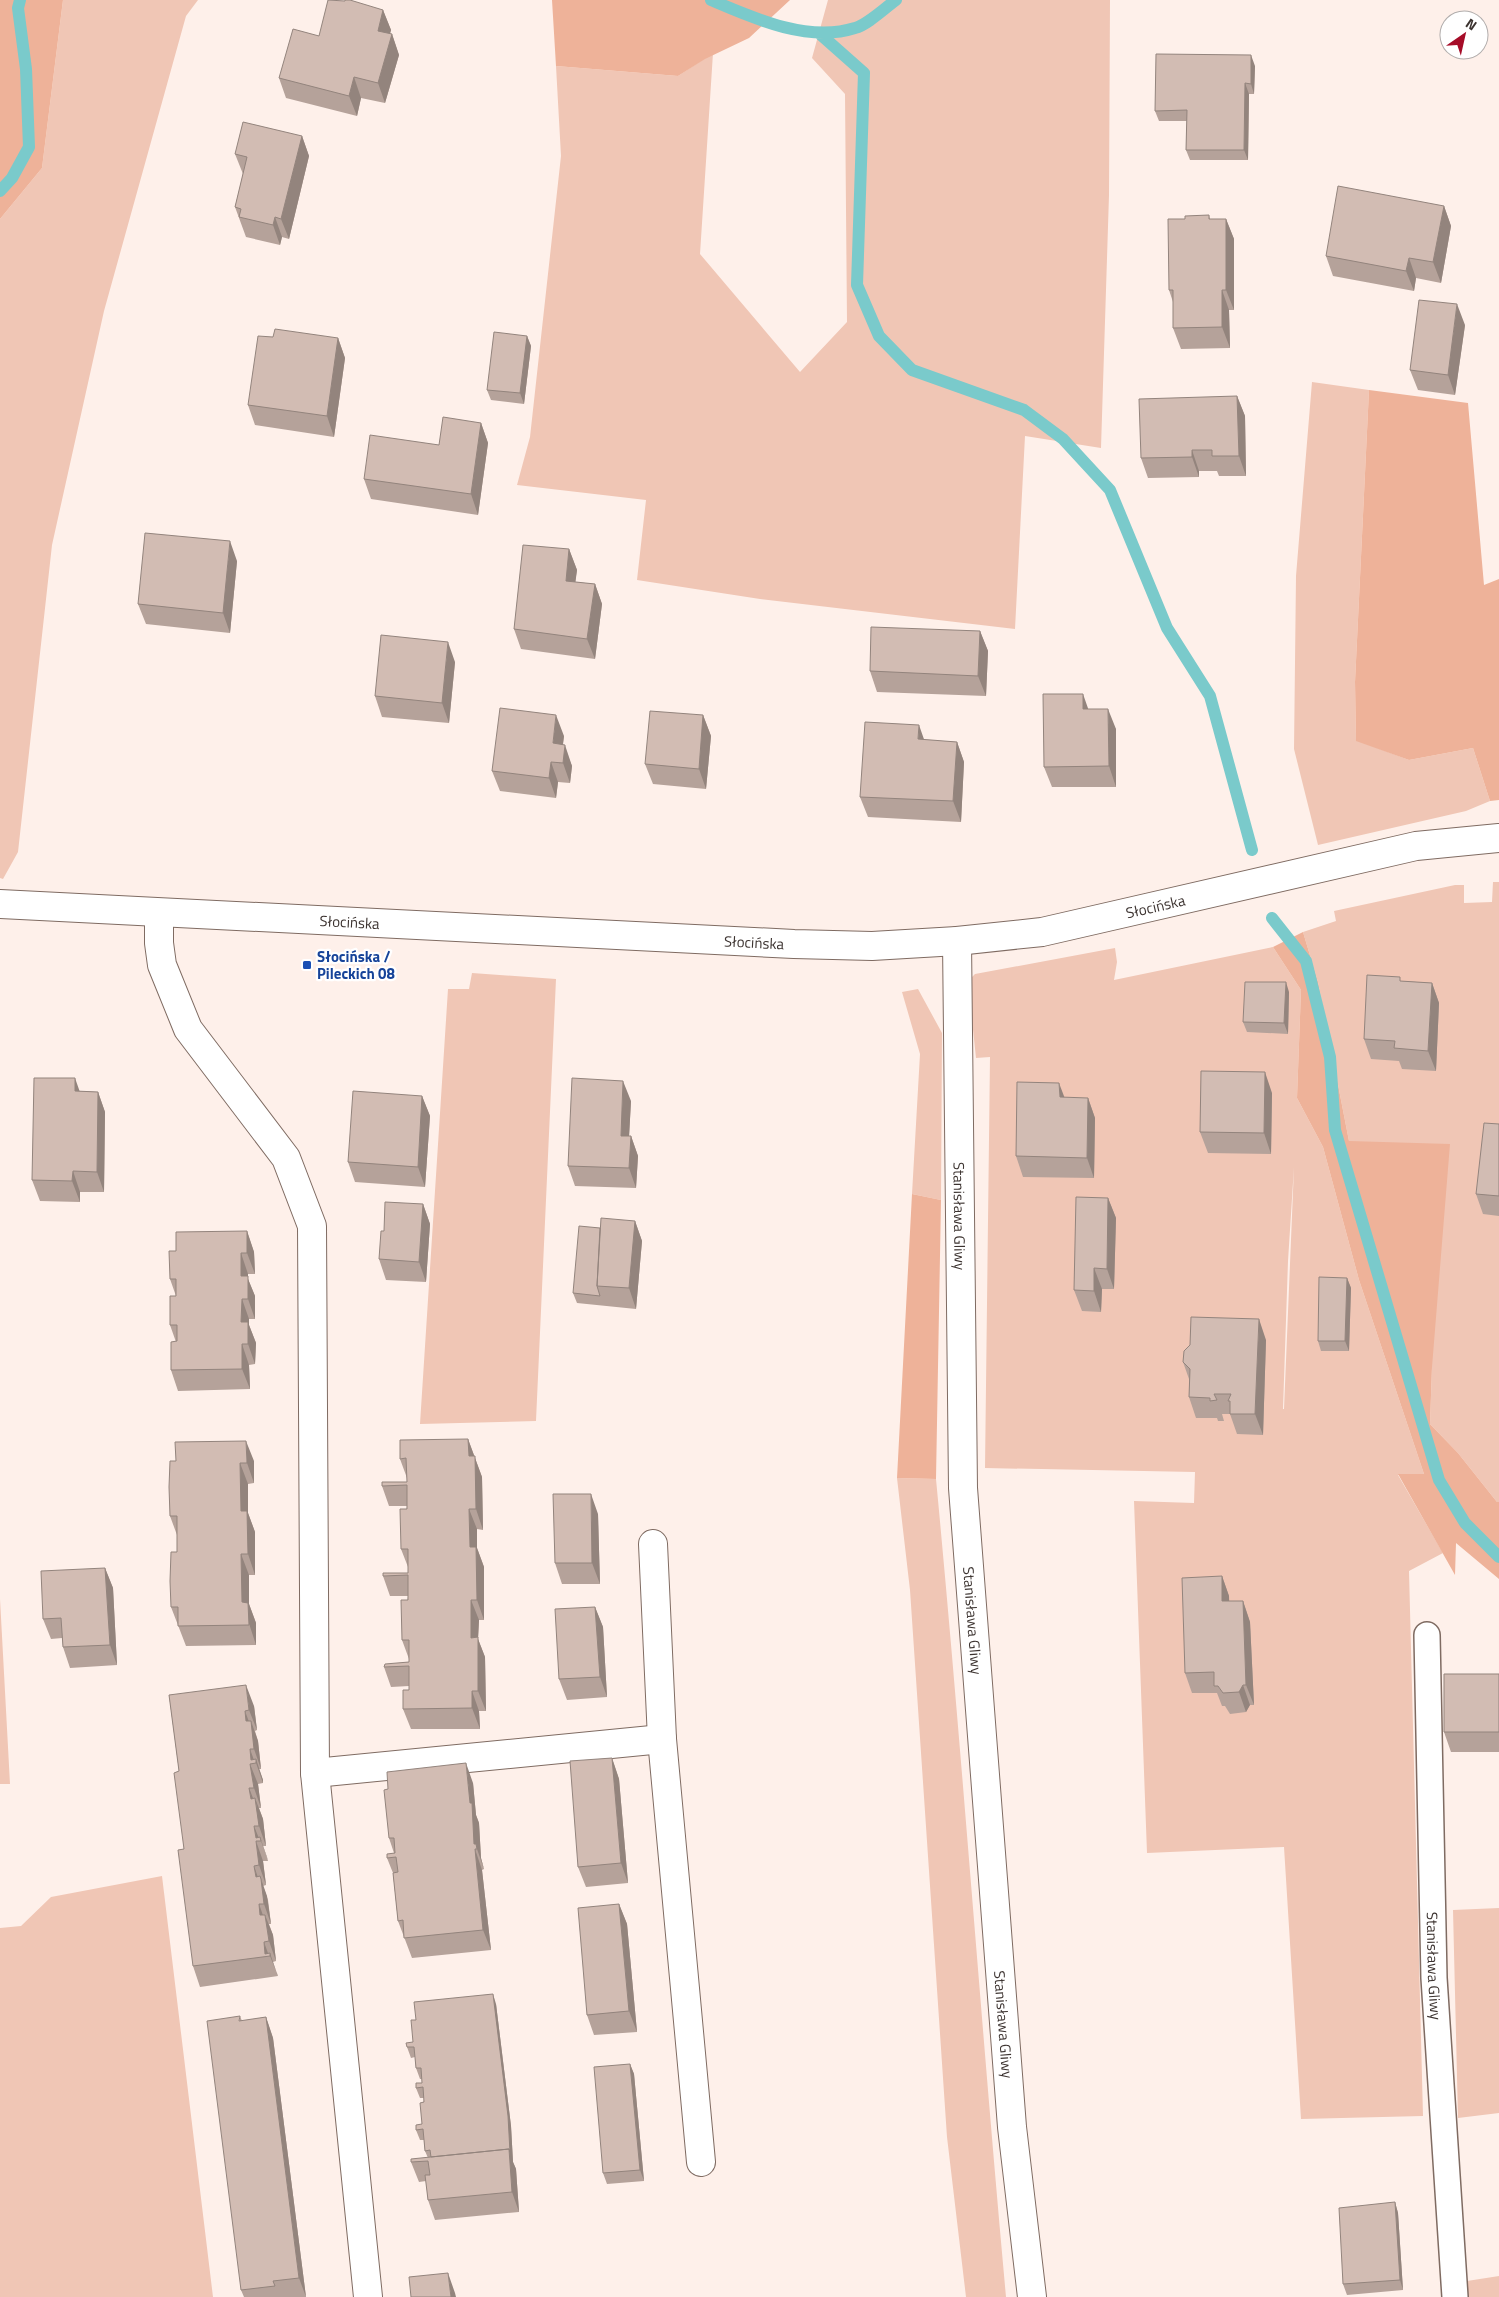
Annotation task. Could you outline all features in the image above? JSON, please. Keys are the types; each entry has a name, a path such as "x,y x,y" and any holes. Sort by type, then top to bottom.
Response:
{"street":[{"name":"Słocińska","path":"0,904 794,944 872,946 957,942 1042,932 1416,846 1499,838"},
{"path":"159,913 159,943 162,965 188,1029 286,1158 312,1226 316,1773 368,2297"},
{"name":"Stanisława Gliwy","path":"957,942 963,1488 1012,2127 1032,2297"},
{"path":"653,1544 662,1739 701,2162"},
{"path":"316,1773 662,1739"}],"lane":[{"name":"Stanisława Gliwy","path":"1427,1635 1434,1978 1455,2297"}],"shaded area":[{"path":"0,0 63,0 42,168 0,219"},
{"path":"63,0 198,0 186,16 104,311 52,545 18,852 3,879 0,878 0,219 42,168"},
{"path":"552,0 790,0 749,38 705,59 678,76 556,66"},
{"path":"828,0 1110,0 1109,195 1101,448 1025,436 1015,629 760,599 637,580 646,500 517,485 530,437 561,156 556,66 678,76 713,53 700,254 800,372 847,322 845,94 812,58"},
{"path":"1312,382 1369,390 1355,682 1356,740 1409,760 1473,748 1490,801 1466,811 1318,845 1294,749 1296,576"},
{"path":"1369,390 1468,403 1484,585 1499,579 1499,800 1490,801 1473,748 1409,760 1356,741 1355,682"},
{"path":"1493,882 1499,882 1499,1502 1497,1502 1458,1453 1430,1424 1432,1367 1349,1141 1318,982 1303,932 1336,921 1334,911 1455,885 1464,885 1464,903 1492,902"},
{"path":"1303,932 1318,982 1349,1141 1450,1144 1432,1367 1430,1424 1458,1453 1497,1502 1499,1502 1499,1579 1456,1543 1455,1575 1398,1474 1424,1474 1359,1280 1323,1147 1297,1098 1301,990 1273,947"},
{"path":"1273,947 1301,990 1297,1098 1323,1147 1359,1280 1424,1474 1398,1475 1443,1553 1409,1571 1423,2116 1301,2119 1284,1847 1147,1853 1134,1501 1194,1503 1195,1472 985,1468 990,1057 976,1058 968,981 975,974 1115,948 1117,962 1114,980","holes":["1294,1167 1284,1409 1288,1261"]},
{"path":"472,973 556,979 536,1421 420,1424 448,989 469,989"},
{"path":"918,989 942,1033 941,1200 912,1194 920,1054 902,992"},
{"path":"912,1194 941,1200 936,1479 897,1478"},
{"path":"897,1478 936,1479 1006,2297 966,2297 947,2137 910,1590"},
{"path":"0,1599 10,1784 0,1784"},
{"path":"162,1876 213,2297 0,2297 0,1928 21,1926 51,1897"},
{"path":"1499,1908 1499,2113 1458,2118 1453,1910"},
{"path":"1499,2276 1499,2297 1468,2297 1467,2281"}],"building":[{"path":"328,0 350,0 383,10 378,31 392,34 378,83 354,77 349,96 279,78 293,29 319,36"},
{"path":"1156,54 1251,55 1251,84 1245,83 1244,150 1186,150 1187,110 1155,111"},
{"path":"243,122 302,136 281,219 275,217 273,225 239,217 241,209 235,207 247,157 235,154"},
{"path":"1338,186 1444,206 1433,262 1409,258 1406,271 1326,256"},
{"path":"1209,215 1209,219 1226,219 1226,290 1222,290 1222,327 1173,328 1173,290 1169,290 1168,219 1185,219 1185,216"},
{"path":"1419,300 1457,304 1448,375 1410,370"},
{"path":"275,329 338,338 327,416 248,405 258,336 273,337"},
{"path":"494,332 527,336 520,393 487,390"},
{"path":"1237,396 1239,456 1212,456 1212,450 1192,450 1192,457 1141,458 1139,399"},
{"path":"443,417 481,423 471,494 364,479 370,435 439,445"},
{"path":"145,533 230,541 223,613 138,604"},
{"path":"523,545 569,549 566,581 595,584 587,639 514,629"},
{"path":"871,627 980,631 978,676 870,671"},
{"path":"381,635 448,642 442,703 375,696"},
{"path":"1043,694 1083,694 1083,709 1108,709 1109,766 1044,767"},
{"path":"500,708 556,715 553,743 565,745 563,763 551,762 549,778 492,771"},
{"path":"650,711 703,715 699,769 645,764"},
{"path":"865,722 919,725 918,739 957,742 953,801 860,797"},
{"path":"1367,975 1400,977 1400,981 1432,983 1428,1051 1394,1048 1395,1041 1364,1039"},
{"path":"1245,982 1286,982 1284,1023 1243,1022"},
{"path":"1201,1071 1265,1072 1264,1133 1200,1132"},
{"path":"34,1078 75,1078 75,1091 98,1092 97,1172 73,1171 72,1181 32,1180"},
{"path":"572,1078 623,1081 621,1136 631,1136 629,1168 568,1166"},
{"path":"1017,1082 1059,1083 1060,1097 1088,1098 1087,1158 1016,1156"},
{"path":"353,1091 422,1096 418,1167 348,1162"},
{"path":"1484,1123 1499,1124 1499,1196 1476,1194"},
{"path":"1076,1197 1108,1198 1107,1269 1094,1268 1094,1291 1074,1290"},
{"path":"385,1202 423,1204 419,1262 379,1259 381,1231 384,1231"},
{"path":"601,1218 635,1221 629,1288 597,1286"},
{"path":"579,1226 600,1228 597,1286 600,1296 573,1293"},
{"path":"247,1231 247,1253 241,1253 241,1276 248,1276 248,1299 242,1299 241,1322 248,1322 248,1344 242,1344 242,1369 171,1370 171,1342 177,1341 177,1325 170,1325 170,1296 176,1296 176,1279 170,1279 169,1251 176,1251 176,1232"},
{"path":"1319,1277 1347,1278 1345,1341 1318,1341"},
{"path":"1191,1317 1259,1319 1255,1414 1230,1414 1230,1401 1228,1401 1231,1394 1214,1394 1217,1400 1210,1401 1210,1398 1189,1397 1190,1369 1183,1362 1184,1351 1190,1345"},
{"path":"468,1439 469,1456 475,1456 476,1509 469,1509 470,1547 476,1547 477,1600 471,1600 471,1638 478,1637 478,1691 472,1691 472,1708 403,1709 403,1690 409,1690 409,1666 384,1667 385,1664 409,1662 409,1640 402,1640 401,1600 408,1600 408,1575 383,1576 383,1573 408,1573 408,1549 401,1549 400,1509 407,1509 407,1485 382,1486 382,1482 407,1482 406,1458 400,1459 400,1440"},
{"path":"246,1441 247,1463 240,1463 241,1511 247,1511 248,1554 241,1554 242,1602 248,1603 249,1625 178,1626 178,1607 171,1607 170,1581 171,1552 177,1552 177,1516 170,1516 169,1487 170,1461 176,1461 175,1442"},
{"path":"553,1494 591,1494 592,1563 555,1563"},
{"path":"105,1568 110,1645 63,1647 61,1618 43,1619 41,1571"},
{"path":"1222,1576 1222,1601 1243,1601 1246,1685 1243,1685 1239,1692 1223,1693 1218,1686 1214,1686 1214,1672 1185,1673 1182,1578"},
{"path":"595,1607 600,1677 559,1679 555,1609"},
{"path":"1444,1674 1499,1674 1499,1732 1444,1732"},
{"path":"246,1685 249,1710 245,1711 246,1721 251,1721 254,1749 250,1749 251,1760 256,1759 256,1763 250,1764 254,1788 249,1788 251,1799 255,1798 259,1826 254,1826 256,1838 260,1837 261,1841 256,1841 259,1865 254,1866 256,1877 260,1876 261,1879 264,1904 259,1904 260,1915 265,1915 269,1941 264,1942 265,1954 270,1953 270,1956 193,1966 178,1850 184,1849 174,1773 179,1771 169,1695"},
{"path":"612,1758 621,1863 578,1867 570,1761"},
{"path":"466,1763 470,1803 472,1803 474,1844 476,1844 477,1849 475,1849 483,1930 404,1938 403,1920 398,1921 393,1873 398,1872 396,1857 387,1858 387,1854 395,1853 394,1838 389,1838 384,1790 388,1789 387,1772"},
{"path":"619,1904 629,2011 587,2015 578,1908"},
{"path":"493,1994 508,2116 510,2152 509,2149 431,2157 430,2150 425,2151 423,2129 416,2130 416,2125 422,2124 420,2103 424,2102 423,2087 416,2088 416,2083 422,2083 421,2068 416,2068 414,2047 407,2047 406,2043 413,2042 411,2020 416,2020 414,2002"},
{"path":"240,2016 239,2021 266,2017 299,2278 273,2281 275,2286 241,2290 207,2021"},
{"path":"630,2064 640,2170 603,2173 594,2067"},
{"path":"509,2149 512,2192 428,2200 425,2175 430,2175 428,2161 411,2162 411,2159"},
{"path":"1395,2202 1400,2280 1343,2284 1339,2208"},
{"path":"448,2273 451,2297 411,2297 409,2277"}],"waterway":[{"path":"0,191 12,178 29,147 26,69 18,8 20,0"},
{"path":"711,0 763,21 800,30 819,32 837,32 860,26 896,0"},
{"path":"820,34 864,73 857,285 879,336 912,370 1024,410 1063,439 1110,490 1167,628 1210,696 1252,850"},
{"path":"1272,918 1306,961 1330,1057 1335,1130 1439,1480 1465,1523 1499,1557"}],"place":[{"name":"Słocińska / Pileckich 08","path":"307,965"}]}
